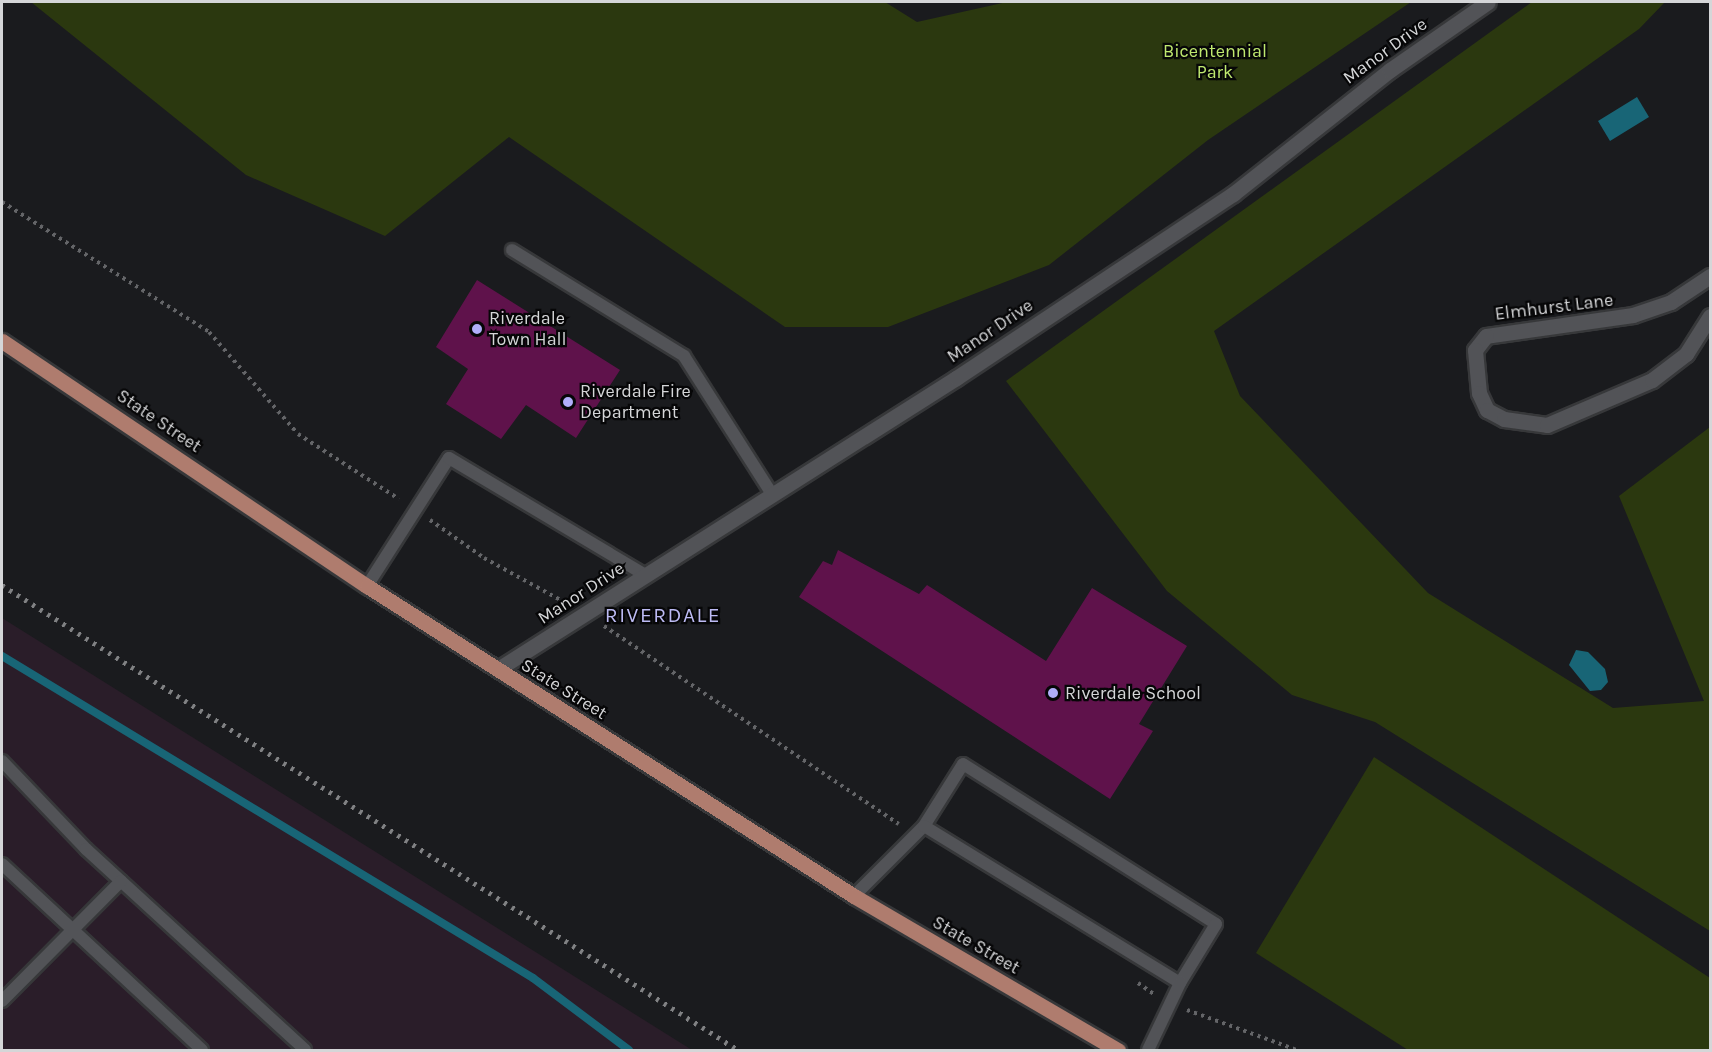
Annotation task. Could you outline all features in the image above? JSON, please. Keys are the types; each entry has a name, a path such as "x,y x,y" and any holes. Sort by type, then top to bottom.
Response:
{"main road":[{"name":"State Street","path":"2,341 367,586 854,896 1118,1050"}],"street":[{"name":"Manor Drive","path":"498,669 1233,194 1390,70 1488,2"},
{"name":"Elmhurst Lane","path":"1710,276 1671,302 1633,315 1486,336 1474,350 1479,393 1487,410 1504,419 1547,425 1652,380 1686,354 1710,316"}],"lane":[{"path":"512,250 684,356 772,494"},
{"path":"367,586 449,458 645,575"},
{"path":"2,761 121,881 305,1050"},
{"path":"854,896 919,830 963,764 1216,924 1180,983 1148,1050"},
{"path":"919,830 1180,983"},
{"path":"2,864 202,1050"},
{"path":"2,1001 121,881"}],"path":[{"path":"2,202 209,332 298,434 416,510 484,558 585,614 919,830"},
{"path":"1131,978 1170,1005 1297,1050"}],"shaded area":[{"path":"2,618 692,1050 2,1050"}],"green space":[{"name":"Bicentennial Park","path":"31,2 885,2 917,22 1007,2 1411,2 1208,140 1049,265 888,327 785,327 509,137 385,236 246,175"},
{"path":"1532,2 1665,2 1639,29 1214,331 1240,396 1428,593 1613,708 1704,701 1619,496 1710,427 1710,931 1375,722 1292,695 1167,591 1006,381"},
{"path":"1374,757 1710,978 1710,1050 1408,1050 1256,953"}],"water":[{"path":"1637,97 1649,117 1610,141 1598,121"},
{"path":"1576,650 1588,652 1605,669 1608,682 1601,690 1590,691 1569,665"}],"building":[{"path":"477,280 620,370 576,438 526,405 501,439 446,404 468,369 436,347"},
{"name":"Riverdale School","path":"838,550 919,594 927,585 1046,661 1092,588 1187,646 1139,724 1153,731 1110,799 799,597 823,561 832,565"}],"waterway":[{"path":"2,656 533,978 629,1050"}],"railway":[{"path":"2,585 738,1050"}],"place":[{"name":"Riverdale Town Hall","path":"477,329"},
{"name":"Riverdale Fire Department","path":"568,402"},
{"name":"Riverdale School","path":"1053,693"}],"district":[{"name":"RIVERDALE","path":"663,615"}]}
